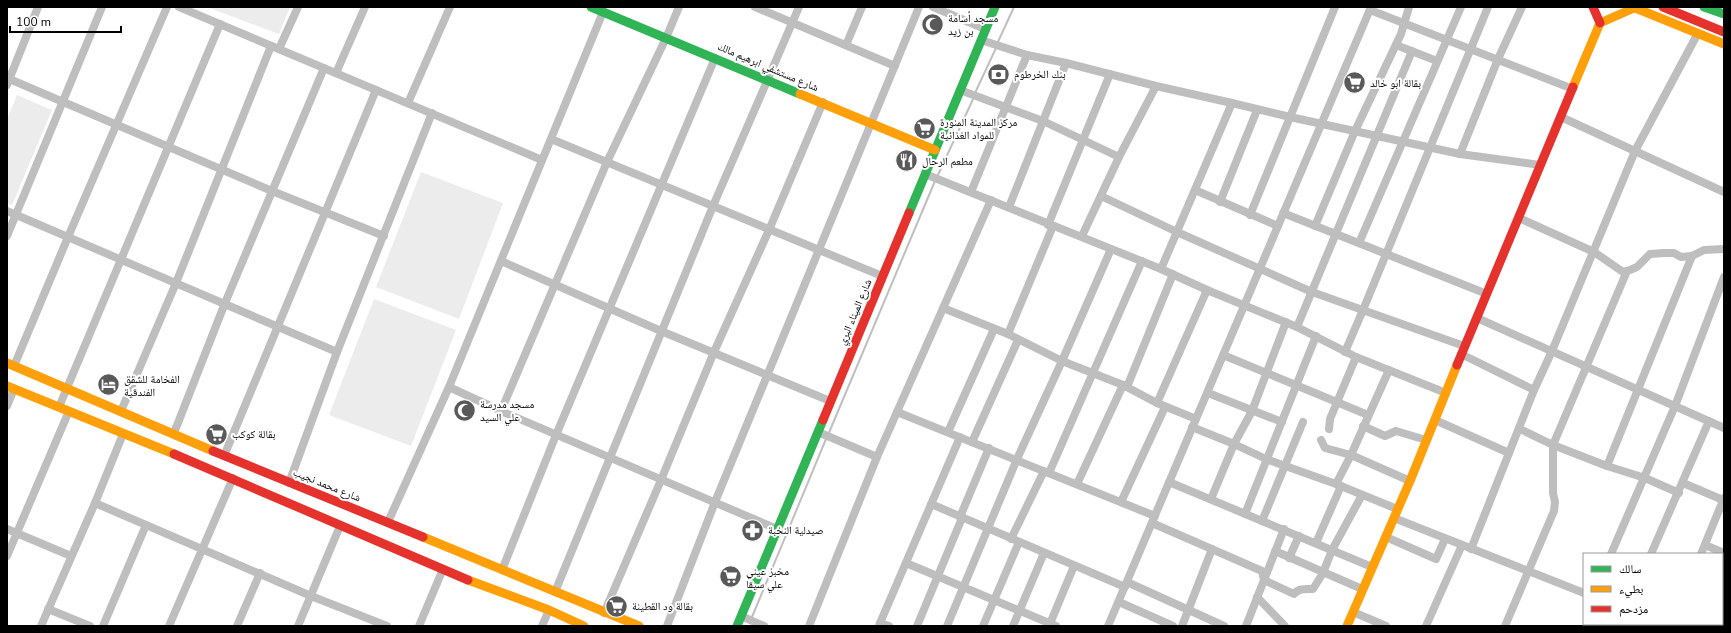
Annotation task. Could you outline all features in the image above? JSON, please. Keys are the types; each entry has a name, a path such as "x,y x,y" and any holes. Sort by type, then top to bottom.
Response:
{"main road":[{"name":"شارع مستشفي ابرهيم مالك","path":"591,7 715,58 768,82 823,102 935,150"},
{"name":"شارع الميناء البري","path":"737,626 995,7"},
{"path":"1593,7 1600,24"},
{"path":"1347,626 1410,481 1462,350 1477,318 1600,24 1634,7 1724,44"},
{"path":"1663,7 1724,32"},
{"path":"1704,7 1724,14"},
{"name":"شارع محمد نجيب","path":"11,364 174,433 224,456 388,522 604,613 639,626"},
{"path":"10,388 232,478 340,526 493,590 549,610 584,626"}],"street":[{"path":"38,7 8,81 63,102 221,170 384,236"},
{"path":"7,236 102,7"},
{"path":"11,364 168,7"},
{"path":"179,7 542,160"},
{"path":"121,411 176,283 221,170 275,48 298,7"},
{"path":"336,73 365,7"},
{"path":"408,103 450,7"},
{"path":"501,411 607,162 666,38 679,7"},
{"path":"755,7 895,66"},
{"path":"555,592 713,206 768,82 799,7"},
{"path":"846,45 862,7"},
{"path":"667,626 715,502 919,7"},
{"path":"933,7 985,29"},
{"path":"1250,215 1335,7"},
{"path":"1315,226 1355,131 1396,45 1409,7"},
{"path":"1359,243 1460,7"},
{"path":"1345,352 1488,7"},
{"path":"1460,154 1498,59 1522,7"},
{"path":"1108,626 1371,8 1403,23 1573,89"},
{"path":"388,522 449,387 603,12"},
{"path":"59,407 220,24"},
{"path":"1471,549 1520,429 1534,390 1594,252 1635,151 1698,33"},
{"path":"981,40 1027,55 1066,63 1257,110 1460,154 1540,165"},
{"path":"1396,45 1437,62"},
{"path":"1298,327 1412,51"},
{"path":"971,192 1027,55"},
{"path":"502,570 556,435 715,58"},
{"path":"1009,207 1066,63"},
{"path":"174,433 225,303 324,68"},
{"path":"1008,334 1110,74"},
{"path":"1082,236 1102,196 1118,157 1156,86"},
{"path":"224,456 376,90"},
{"path":"960,90 1043,121 1118,157"},
{"path":"604,613 714,352 769,230 823,102"},
{"path":"1161,269 1232,103"},
{"path":"1220,202 1257,110"},
{"path":"289,482 337,352 432,113"},
{"path":"1561,117 1724,192"},
{"path":"551,139 818,251 882,276"},
{"path":"925,174 1009,207 1051,226 1082,236 1173,274 1207,290 1298,327 1356,357 1446,393"},
{"path":"1195,190 1278,226"},
{"path":"1102,196 1177,232 1312,292 1363,310 1462,350 1534,390"},
{"path":"809,626 877,457 991,200"},
{"path":"7,211 337,352"},
{"path":"1283,213 1487,294"},
{"path":"1519,218 1594,252 1623,272 1627,272 1637,267 1650,254 1664,253 1682,257 1692,256 1704,250 1724,249"},
{"path":"947,626 1017,460 1111,249"},
{"path":"1607,466 1692,256"},
{"path":"501,261 661,331 830,401"},
{"path":"983,626 1015,541 1142,261"},
{"path":"1505,626 1554,511 1553,445 1627,272"},
{"path":"1077,484 1125,386 1173,274"},
{"path":"1611,553 1675,406 1724,277"},
{"path":"1157,403 1207,290"},
{"path":"943,308 1008,334 1062,361 1125,386 1234,444 1266,459 1338,485 1397,509"},
{"path":"1477,318 1724,428"},
{"path":"1210,499 1234,444 1252,410 1286,322"},
{"path":"948,432 994,329"},
{"path":"1245,514 1282,422 1295,385 1316,336"},
{"path":"972,442 1018,340"},
{"path":"1223,355 1368,415"},
{"path":"1329,429 1330,418 1356,357"},
{"path":"1316,543 1338,485 1389,370"},
{"path":"449,387 556,435 777,529"},
{"path":"7,406 10,388"},
{"path":"1208,393 1282,422"},
{"path":"1121,502 1165,407"},
{"path":"7,556 69,411"},
{"path":"897,412 1121,502 1212,549 1262,571 1264,580"},
{"path":"1435,420 1509,453"},
{"path":"1262,521 1303,422"},
{"path":"1651,553 1709,422"},
{"path":"1363,426 1385,436 1396,430 1426,440"},
{"path":"1520,429 1553,445 1607,466 1645,478 1679,493"},
{"path":"818,432 877,457"},
{"path":"41,626 95,503 123,434"},
{"path":"889,626 880,624 960,437"},
{"path":"1321,440 1325,448 1351,455 1410,481"},
{"path":"917,626 989,448"},
{"path":"169,626 232,478"},
{"path":"1169,482 1372,567"},
{"path":"1683,483 1724,499 1701,553"},
{"path":"1264,580 1294,594 1297,590 1313,589 1323,573 1332,550 1362,495"},
{"path":"95,503 311,596 387,626"},
{"path":"931,504 1074,566 1126,585 1224,626"},
{"path":"1394,518 1583,593"},
{"path":"103,626 146,525"},
{"path":"298,626 340,526"},
{"path":"7,529 71,556"},
{"path":"1246,626 1284,529"},
{"path":"1289,558 1299,536"},
{"path":"1386,537 1436,559 1445,539"},
{"path":"1705,545 1724,553"},
{"path":"1426,626 1462,546"},
{"path":"1182,626 1190,611 1212,549"},
{"path":"1275,551 1362,589"},
{"path":"1013,626 1044,553"},
{"path":"906,563 1020,610 1052,625 1074,566"},
{"path":"419,626 443,569"},
{"path":"238,626 260,573"},
{"path":"1257,597 1285,626"},
{"path":"1119,602 1173,626"},
{"path":"48,609 90,626"},
{"path":"542,626 549,610"},
{"path":"1353,612 1386,626"},
{"path":"741,616 764,626"}],"shaded area":[{"path":"207,7 290,7 279,34"},
{"path":"17,95 52,110 12,205 7,203 7,119"},
{"path":"421,172 503,203 459,319 376,287"},
{"path":"374,299 456,330 411,446 329,415"}],"waterway":[{"path":"997,44 1014,7"},
{"path":"975,93 996,48"},
{"path":"937,177 974,97"},
{"path":"828,435 935,181"},
{"path":"752,617 826,439"}],"traffic: fast":[{"path":"591,7 800,94"},
{"path":"909,213 995,7"},
{"path":"1704,7 1724,14"},
{"path":"737,626 823,420"}],"traffic: slow":[{"path":"1633,7 1724,44"},
{"path":"1573,87 1600,23 1634,8"},
{"path":"800,94 935,150"},
{"path":"7,363 213,451"},
{"path":"1347,626 1410,481 1457,365"},
{"path":"7,386 174,454"},
{"path":"423,537 639,626"},
{"path":"468,580 549,610 584,626"}],"traffic: jam":[{"path":"1593,7 1600,23"},
{"path":"1663,7 1724,32"},
{"path":"1457,365 1573,87"},
{"path":"823,420 909,213"},
{"path":"213,451 423,537"},
{"path":"174,454 468,580"}],"place":[{"name":"مسجد أسامة بن زيد","path":"933,24"},
{"name":"بنك الخرطوم","path":"998,74"},
{"name":"بقالة ابو خالد","path":"1354,83"},
{"name":"مركز المدينة المنورة للمواد الغذائية","path":"924,128"},
{"name":"مطعم الرحال","path":"907,161"},
{"name":"الفخامة للشقق الفندقية","path":"108,385"},
{"name":"مسجد مدرسة علي السيد","path":"465,410"},
{"name":"بقالة كوكب","path":"217,434"},
{"name":"صيدلية النخبة","path":"753,530"},
{"name":"مخبز عيني علي سيقا","path":"731,577"},
{"name":"بقالة ود القطينة","path":"616,606"}]}
